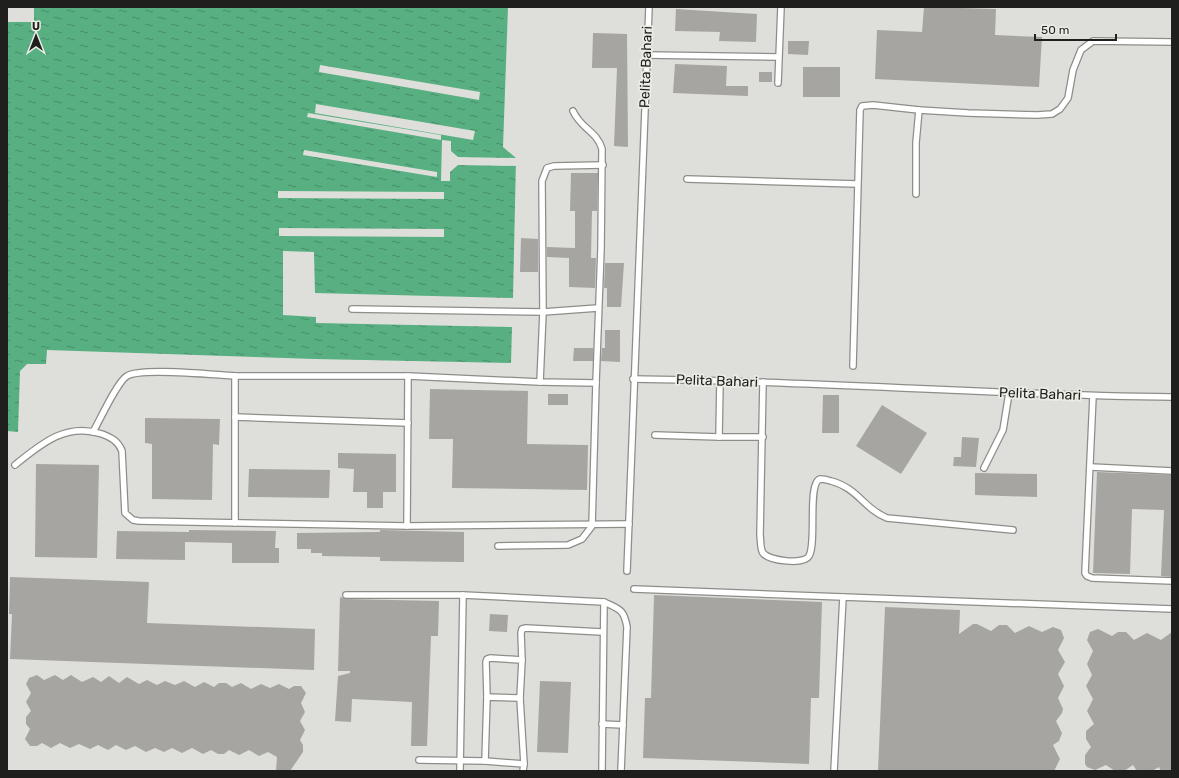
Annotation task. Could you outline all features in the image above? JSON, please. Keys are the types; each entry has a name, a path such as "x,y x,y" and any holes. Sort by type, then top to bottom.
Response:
{"lane":[{"name":"Pelita Bahari","path":"649,7 634,379 720,380 1009,393 1172,397"},
{"path":"778,83 781,7"},
{"path":"853,366 857,184 860,110 862,106 873,105 919,110 1037,115 1052,114 1060,108 1068,98 1073,70 1081,50 1093,41 1172,42"},
{"path":"647,55 778,57"},
{"path":"916,194 916,143 919,110"},
{"path":"498,546 568,545 582,539 592,526 603,165 599,140 581,125 573,111"},
{"path":"540,382 543,312 542,200 544,174 548,168 554,166 603,165"},
{"path":"687,179 857,184"},
{"path":"352,309 543,312 598,308"},
{"path":"93,432 119,385 127,376 143,372 235,376 408,376 596,383"},
{"path":"235,376 235,523"},
{"path":"407,526 408,376"},
{"path":"627,571 634,379"},
{"path":"719,436 720,380"},
{"path":"763,382 760,535 762,551 767,556 773,559 789,561 805,560 809,557 813,532 813,488 817,481 821,479 840,483 855,492 876,514 887,518 1013,530"},
{"path":"984,468 1003,430 1009,393"},
{"path":"1093,396 1091,467 1085,566 1087,576 1092,578 1172,581"},
{"path":"235,416 408,423"},
{"path":"15,465 58,434 74,431 93,432 111,438 118,444 122,451 124,508 125,513 133,520 407,526 592,526 629,524"},
{"path":"654,435 763,437"},
{"path":"1091,467 1172,471"},
{"path":"634,589 1172,609"},
{"path":"346,595 463,595 604,602 621,610 625,615 627,627 621,771"},
{"path":"460,771 463,595"},
{"path":"834,771 843,597"},
{"path":"602,771 602,632 604,602"},
{"path":"523,771 524,764 520,698 522,629 602,632"},
{"path":"485,761 487,659 522,660"},
{"path":"487,697 520,698"},
{"path":"602,724 623,725"},
{"path":"419,760 485,761 524,764"}],"water":[{"path":"7,7 508,7 503,147 516,158 513,298 315,293 314,252 283,251 283,315 316,317 316,323 512,327 511,363 315,359 47,350 46,364 27,364 20,371 18,432 7,431"}],"pier":[{"path":"7,7 34,7 34,22 7,22"},
{"path":"320,65 480,92 479,100 319,72"},
{"path":"316,104 475,131 473,140 315,113"},
{"path":"308,113 441,135 441,140 307,117"},
{"path":"442,140 451,141 451,151 458,157 516,158 516,166 458,165 450,172 450,181 441,181"},
{"path":"304,150 437,172 437,177 303,155"},
{"path":"278,191 444,192 444,199 278,198"},
{"path":"279,228 444,229 444,237 279,236"}],"building":[{"path":"924,7 996,9 995,35 1042,37 1039,87 875,79 877,30 922,32"},
{"path":"676,9 757,14 756,42 719,41 720,32 675,31"},
{"path":"593,33 627,34 628,147 614,146 617,68 592,68"},
{"path":"788,41 809,41 808,55 788,54"},
{"path":"675,64 727,66 726,86 748,86 748,96 673,93"},
{"path":"803,67 840,67 840,97 803,97"},
{"path":"759,72 772,72 772,82 759,82"},
{"path":"571,173 598,173 597,211 592,211 591,258 596,258 595,288 569,287 569,258 547,257 547,247 575,248 575,211 570,211"},
{"path":"521,238 538,239 538,272 520,272"},
{"path":"605,263 624,263 621,307 607,307 607,288 604,288"},
{"path":"605,330 620,330 620,362 601,361 602,348 605,348"},
{"path":"574,348 593,348 593,361 573,361"},
{"path":"430,389 528,391 527,444 588,445 587,490 452,488 453,439 429,439"},
{"path":"548,394 568,394 568,405 548,405"},
{"path":"823,395 839,395 839,433 822,433"},
{"path":"882,405 927,433 901,474 856,446"},
{"path":"145,418 220,419 219,445 213,444 212,500 152,499 152,444 145,443"},
{"path":"962,437 979,438 976,467 953,466 954,457 961,457"},
{"path":"338,453 396,454 396,492 383,492 383,508 367,508 367,492 353,492 354,469 338,468"},
{"path":"36,464 99,465 97,558 35,557"},
{"path":"249,469 330,470 329,498 248,497"},
{"path":"1097,472 1172,475 1172,577 1161,576 1164,510 1132,509 1130,574 1093,573"},
{"path":"975,473 1037,474 1037,497 975,495"},
{"path":"189,530 276,531 275,548 279,548 279,563 232,563 232,543 185,542 185,560 116,559 117,531 189,532"},
{"path":"380,530 464,532 464,562 380,561 380,557 322,556 322,553 311,553 311,549 297,549 297,533 380,532"},
{"path":"10,577 149,582 147,623 315,629 314,670 10,659 12,614 9,614"},
{"path":"654,595 822,602 819,698 811,698 809,764 643,758 645,698 651,698"},
{"path":"340,597 346,599 439,601 438,636 431,636 427,746 411,746 412,702 352,699 351,722 335,721 338,676 350,673 350,671 338,671"},
{"path":"885,607 960,610 959,634 973,624 977,624 991,631 999,625 1007,625 1015,633 1029,626 1042,632 1053,627 1061,630 1064,638 1058,650 1065,662 1058,674 1064,686 1058,698 1063,709 1056,721 1062,733 1059,741 1053,745 1060,759 1054,771 878,771"},
{"path":"490,614 508,615 507,632 489,631"},
{"path":"1098,629 1112,636 1118,632 1126,632 1134,640 1147,633 1161,640 1172,632 1172,771 1161,771 1159,767 1152,771 1137,771 1133,765 1124,771 1115,771 1106,765 1095,770 1087,767 1085,764 1085,755 1091,747 1086,739 1086,731 1094,724 1087,711 1093,699 1086,686 1092,675 1087,664 1093,651 1087,640 1090,632"},
{"path":"37,675 44,680 55,675 63,680 71,675 82,682 93,677 101,682 109,676 119,683 127,677 139,684 147,680 157,685 165,681 175,685 184,681 195,687 204,682 214,687 219,683 226,683 232,687 241,683 251,689 261,684 270,688 279,684 289,689 294,686 301,686 306,693 301,703 305,712 300,721 305,730 300,740 303,745 303,752 290,771 276,771 277,757 268,752 259,756 249,750 239,755 229,750 224,754 218,754 211,750 203,754 192,748 182,753 172,748 164,752 155,748 146,752 135,746 126,750 116,745 108,750 98,745 90,749 79,744 70,748 60,743 51,748 42,743 37,746 30,746 25,739 30,729 26,724 26,717 31,711 26,702 31,693 26,684 29,678"},
{"path":"540,681 571,682 568,753 537,752"}]}
